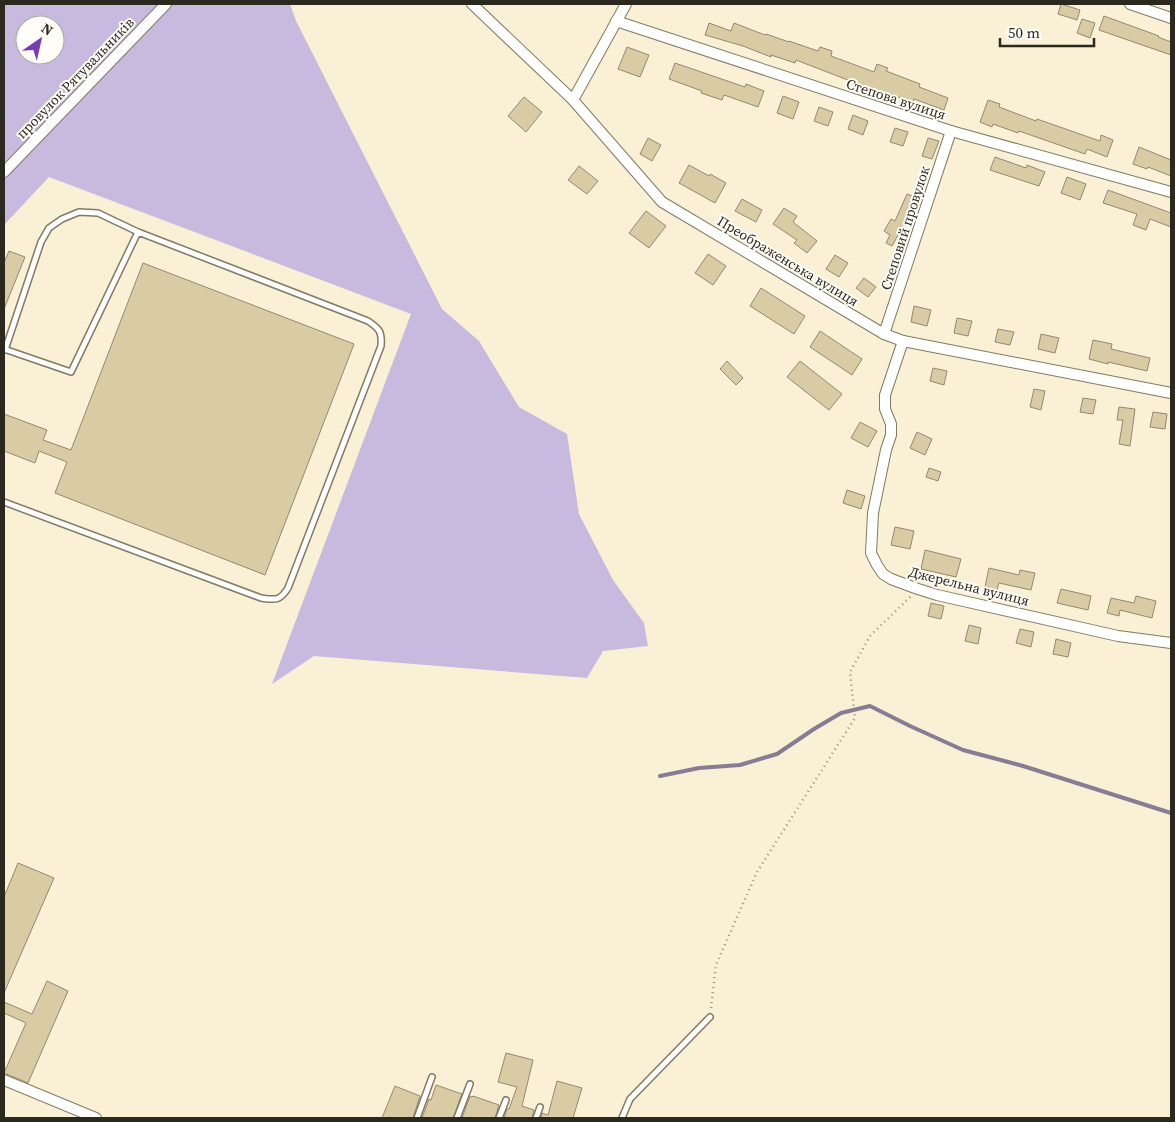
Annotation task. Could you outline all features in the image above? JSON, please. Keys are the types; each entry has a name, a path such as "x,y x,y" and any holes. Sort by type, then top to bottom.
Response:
{"street":[{"name":"провулок Рятувальників","path":"4,172 166,4"},
{"name":"Преображенська вулиця","path":"472,4 573,100 662,202 884,334 903,341 1171,393"},
{"path":"573,100 626,4"},
{"path":"1130,4 1171,18"},
{"name":"Степова вулиця","path":"616,21 951,131 1171,192"},
{"name":"Степовий провулок","path":"884,334 951,131"},
{"name":"Джерельна вулиця","path":"903,341 885,395 885,409 891,424 891,435 873,513 871,553 876,566 883,574 891,579 937,595 1118,636 1171,643"},
{"path":"4,1080 96,1118"}],"lane":[{"path":"4,502 261,598 274,600 283,596 288,588 382,346 382,336 378,327 368,321 138,232 98,213 79,212 62,219 49,228 41,242 5,350 71,372 138,232"},
{"path":"622,1118 630,1099 710,1017"},
{"path":"417,1118 432,1077"},
{"path":"457,1118 470,1084"},
{"path":"499,1118 506,1100"},
{"path":"536,1118 540,1107"}],"path":[{"path":"710,1017 716,965 757,872 855,718 850,672 870,636 918,589"}],"shaded area":[{"path":"4,4 290,4 296,21 442,309 479,341 519,407 567,434 579,514 613,580 644,623 648,646 603,651 587,678 314,656 272,684 411,314 49,177 4,225"}],"building":[{"path":"1061,4 1080,10 1077,20 1058,14"},
{"path":"1104,16 1171,42 1171,55 1099,30"},
{"path":"1082,19 1095,23 1090,38 1077,33"},
{"path":"709,23 731,31 734,23 765,35 818,51 820,47 832,51 831,56 874,72 877,64 888,68 886,71 920,84 919,87 948,98 944,110 914,99 913,102 853,82 796,60 795,63 771,55 771,57 743,46 705,35"},
{"path":"627,47 649,55 640,77 618,69"},
{"path":"675,63 745,87 746,84 764,91 758,107 724,95 722,100 669,79"},
{"path":"783,96 799,102 793,119 777,113"},
{"path":"524,97 542,112 526,132 508,116"},
{"path":"988,100 1000,104 999,107 1036,121 1037,119 1100,141 1101,135 1113,140 1107,157 1087,149 1085,154 1019,131 1018,133 993,124 992,127 980,122"},
{"path":"819,107 833,112 828,126 814,121"},
{"path":"853,115 868,121 863,135 848,129"},
{"path":"895,128 908,132 903,146 890,142"},
{"path":"648,138 661,145 652,161 640,154"},
{"path":"928,138 939,141 932,159 922,156"},
{"path":"1139,147 1171,160 1171,176 1148,167 1147,169 1133,164"},
{"path":"995,157 1026,168 1027,165 1045,172 1039,186 990,170"},
{"path":"689,165 726,183 715,203 679,183"},
{"path":"579,166 598,181 587,194 568,180"},
{"path":"1067,177 1086,184 1080,200 1061,193"},
{"path":"1108,190 1171,213 1171,227 1150,219 1146,230 1133,225 1137,214 1103,203"},
{"path":"907,194 921,199 915,214 911,212 892,246 886,243 890,235 884,231 891,219 895,221"},
{"path":"742,199 762,210 756,222 735,211"},
{"path":"784,208 797,216 793,222 817,241 807,253 794,243 797,240 773,224"},
{"path":"646,211 666,226 649,248 629,233"},
{"path":"9,251 25,257 4,309 4,263"},
{"path":"708,254 726,266 713,285 695,273"},
{"path":"835,255 848,263 839,277 826,269"},
{"path":"143,263 354,344 265,575 55,493 67,462 39,451 35,463 4,451 4,414 47,430 43,440 71,450"},
{"path":"864,278 876,287 868,297 856,288"},
{"path":"761,288 805,316 794,334 750,306"},
{"path":"914,306 931,310 927,326 911,322"},
{"path":"957,318 972,321 968,336 954,333"},
{"path":"998,329 1014,332 1010,345 995,342"},
{"path":"820,331 862,359 852,375 810,347"},
{"path":"1041,334 1059,338 1055,353 1038,349"},
{"path":"1093,340 1112,344 1111,349 1150,358 1147,371 1089,359"},
{"path":"727,361 743,378 736,385 720,369"},
{"path":"800,361 842,394 829,410 787,377"},
{"path":"933,368 947,371 944,385 930,381"},
{"path":"1034,389 1045,391 1041,410 1030,407"},
{"path":"1083,398 1096,400 1093,414 1080,412"},
{"path":"1119,407 1135,409 1130,446 1119,444 1123,420 1117,420"},
{"path":"1153,412 1167,414 1165,429 1150,427"},
{"path":"860,422 877,431 868,447 851,438"},
{"path":"917,432 932,439 925,455 910,448"},
{"path":"929,468 941,472 938,481 926,477"},
{"path":"847,490 865,496 861,509 843,503"},
{"path":"895,527 914,531 910,549 891,545"},
{"path":"925,550 961,559 956,577 921,569"},
{"path":"989,568 1019,575 1020,570 1035,573 1031,590 999,583 997,590 985,587"},
{"path":"1061,589 1091,596 1088,610 1057,603"},
{"path":"1136,596 1156,601 1152,618 1120,610 1119,616 1107,613 1111,598 1134,603"},
{"path":"931,603 944,606 941,619 928,616"},
{"path":"969,625 981,628 978,644 965,641"},
{"path":"1020,629 1034,632 1031,647 1016,643"},
{"path":"1056,639 1071,643 1068,657 1053,654"},
{"path":"18,863 54,878 4,993 4,897"},
{"path":"47,981 68,991 28,1083 4,1073 26,1023 4,1013 4,1002 32,1014"},
{"path":"506,1053 533,1060 522,1106 534,1110 532,1118 504,1118 517,1087 498,1082"},
{"path":"557,1081 582,1088 573,1118 541,1118 542,1113 548,1115"},
{"path":"436,1085 462,1094 453,1118 422,1118"},
{"path":"395,1086 420,1096 413,1118 382,1118"},
{"path":"470,1096 499,1105 495,1118 462,1118"}],"waterway":[{"path":"660,776 699,768 740,765 777,754 841,713 870,706 963,750 1023,766 1171,813"}]}
